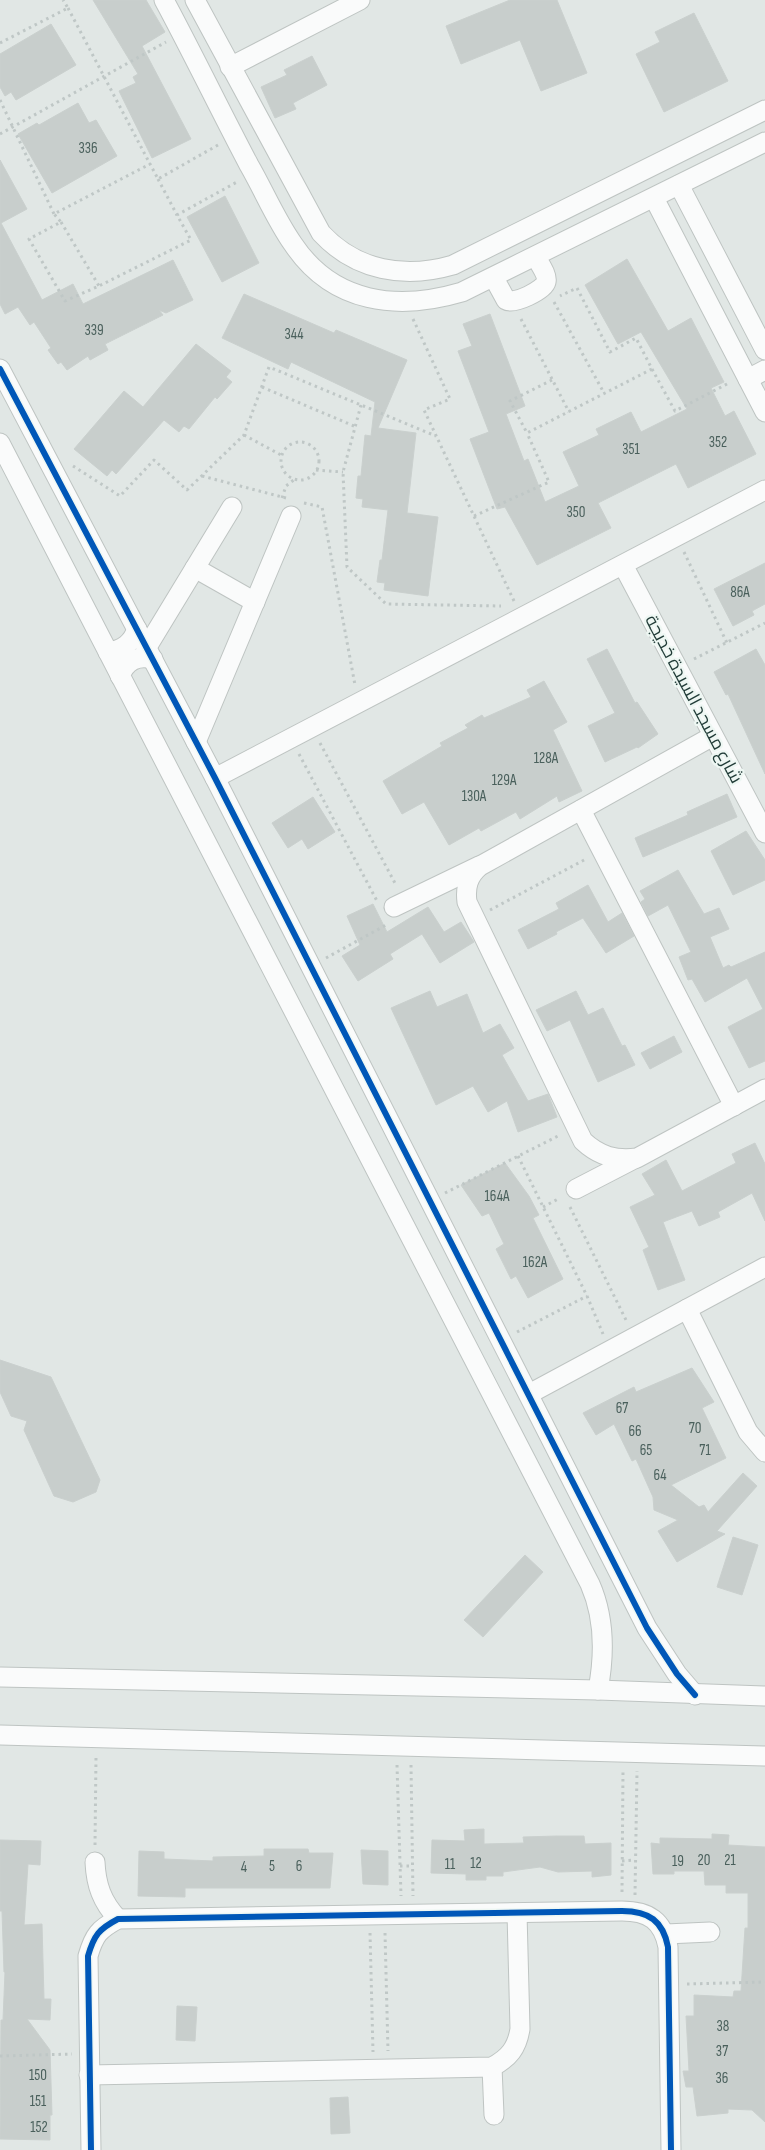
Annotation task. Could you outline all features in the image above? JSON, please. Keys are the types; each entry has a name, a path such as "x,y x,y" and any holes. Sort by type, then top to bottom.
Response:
{"street":[{"path":"164,0 235,139 294,245 310,264 328,280 350,292 374,300 406,302 440,299 462,292 494,278 765,142"},
{"path":"195,0 310,216 321,233 344,254 374,268 389,271 422,272 446,268 468,259 765,110"},
{"path":"230,67 360,0"},
{"path":"235,139 264,128"},
{"path":"679,185 765,350"},
{"path":"654,198 765,412"},
{"path":"494,278 504,298 513,302 545,286 546,277 536,257"},
{"path":"0,369 215,778 647,1628 666,1659 695,1694"},
{"path":"747,377 765,370"},
{"path":"0,444 597,1600 603,1640 603,1656 598,1690"},
{"path":"215,778 358,703 519,612 623,565 765,490"},
{"path":"196,742 255,602 292,505"},
{"path":"120,676 128,663 150,653 195,568 232,507"},
{"name":"شارع مسجد السيدة خديجة","path":"623,565 765,833"},
{"path":"195,568 255,602"},
{"path":"108,652 123,648 134,637 137,630"},
{"path":"391,908 480,866 713,736"},
{"path":"581,810 734,1106"},
{"path":"480,866 470,877 466,893 467,902 583,1141 598,1152 617,1159 637,1158"},
{"path":"572,1197 637,1158 765,1089"},
{"path":"529,1394 765,1267"},
{"path":"687,1309 748,1432 765,1452"},
{"path":"533,1473 562,1458"},
{"path":"0,1678 598,1690 765,1696"},
{"path":"0,1734 765,1756"},
{"path":"95,1862 95,1875 102,1899 118,1919"},
{"path":"90,2150 88,1956 92,1940 102,1927 118,1919 628,1911 648,1915 658,1923 666,1934 669,1984 671,2150"},
{"path":"89,2075 492,2067 504,2061 512,2052 518,2041 520,2029 516,1913"},
{"path":"666,1934 710,1932"},
{"path":"492,2067 494,2115"}],"path":[{"path":"62,222 29,239 65,301 191,240 63,0"},
{"path":"0,42 68,8"},
{"path":"0,134 104,75 182,34"},
{"path":"0,100 54,214 62,222 99,286"},
{"path":"158,179 235,139"},
{"path":"54,214 150,164"},
{"path":"177,215 254,173"},
{"path":"604,393 553,300 577,288 610,352 636,338 675,411 747,377"},
{"path":"361,405 343,472 347,566 386,604 519,612 424,410 450,399 406,302"},
{"path":"513,302 569,412"},
{"path":"72,464 120,496 154,460 187,490 244,435 269,368 436,436"},
{"path":"527,433 652,369"},
{"path":"474,516 549,482 510,401 552,380"},
{"path":"262,387 354,426"},
{"path":"244,435 281,455"},
{"path":"304,442 311,445 319,457 316,470 308,478 302,480 290,477 282,468 281,455 290,444 304,442"},
{"path":"316,470 343,472"},
{"path":"202,476 292,505 322,508 358,703"},
{"path":"676,536 727,643"},
{"path":"677,668 765,623"},
{"path":"311,728 391,908 389,924 311,966"},
{"path":"291,738 391,908"},
{"path":"475,918 602,850"},
{"path":"431,1200 576,1127"},
{"path":"518,1156 587,1296 609,1351"},
{"path":"572,1197 635,1337"},
{"path":"502,1340 587,1296"},
{"path":"95,1862 96,1738"},
{"path":"381,2070 392,1915 400,1866 403,1747"},
{"path":"381,2070 392,1915 413,1866 403,1747"},
{"path":"628,1911 635,1860 630,1753"},
{"path":"628,1911 622,1861 630,1753"},
{"path":"622,1861 635,1860"},
{"path":"400,1866 413,1866"},
{"path":"669,1984 765,1982"},
{"path":"0,2056 89,2053"}],"building":[{"path":"93,0 146,0 165,32 142,46 191,139 152,158 119,91 136,83 133,77 138,74"},
{"path":"510,0 557,0 587,73 541,91 520,40 461,64 446,26"},
{"path":"694,13 728,81 664,112 636,54 660,42 655,32"},
{"path":"51,24 76,65 16,100 11,92 5,96 0,87 0,54"},
{"path":"312,56 327,85 293,103 296,109 275,118 261,87 287,75 284,70"},
{"path":"78,103 89,123 96,120 117,156 52,193 18,134 37,123 39,125"},
{"path":"0,160 27,209 1,223 42,300 73,284 83,304 173,260 193,300 166,313 159,310 163,315 105,344 108,350 90,360 88,356 67,370 61,362 58,364 48,350 51,348 34,322 30,325 18,307 5,314 0,304"},
{"path":"225,196 259,263 222,282 187,217"},
{"path":"627,259 668,331 691,318 724,382 711,388 725,416 734,411 756,454 688,488 676,464 598,503 611,528 537,565 505,507 497,509 470,439 489,432 458,351 472,346 463,324 490,314 525,406 506,414 524,461 528,459 545,502 579,486 563,452 599,435 596,429 631,412 641,432 687,409 641,332 618,344 585,285"},
{"path":"244,294 334,333 336,330 407,360 378,428 416,433 407,513 438,517 428,596 384,590 385,583 377,582 380,560 382,560 388,510 362,507 363,499 356,498 358,476 361,476 365,435 371,436 375,402 291,362 288,369 222,338"},
{"path":"196,344 231,371 226,377 232,382 217,399 215,397 189,429 184,426 179,432 164,420 116,474 112,470 107,476 74,449 124,391 143,407"},
{"path":"765,563 765,604 752,611 754,615 733,626 714,589"},
{"path":"607,649 635,703 637,702 658,734 638,748 605,762 588,726 615,713 587,659"},
{"path":"756,649 765,665 765,774 728,694 726,695 714,672"},
{"path":"544,681 567,722 553,730 582,791 559,802 557,796 520,819 516,812 481,831 479,828 449,845 424,802 402,814 383,781 442,746 440,743 468,728 465,725 482,715 484,718 531,697 527,690"},
{"path":"727,794 737,817 643,857 635,838 688,815 687,812"},
{"path":"313,797 335,832 308,849 302,839 288,848 272,823"},
{"path":"746,831 765,860 765,880 733,895 711,851"},
{"path":"678,870 704,914 719,908 729,929 710,937 723,968 729,965 731,967 765,952 765,1061 749,1068 728,1027 763,1009 747,978 705,1002 692,979 688,980 679,957 691,952 668,905 648,916 641,902 645,899 640,891"},
{"path":"588,885 608,922 622,913 634,936 606,953 583,918 528,949 518,930 559,909 556,903"},
{"path":"373,904 387,932 428,907 444,932 461,922 474,942 440,963 422,934 390,954 393,959 358,981 342,956 360,945 347,916"},
{"path":"430,991 437,1007 467,994 483,1033 500,1024 514,1048 502,1055 528,1101 548,1094 557,1117 518,1132 507,1101 488,1112 473,1086 436,1105 391,1008"},
{"path":"576,991 588,1015 603,1008 622,1046 625,1045 635,1065 598,1082 570,1020 547,1031 536,1010"},
{"path":"674,1036 682,1052 650,1069 641,1053"},
{"path":"755,1143 765,1164 765,1221 752,1193 718,1212 720,1217 699,1226 692,1211 663,1222 685,1280 658,1290 643,1250 649,1247 630,1207 655,1195 642,1174 666,1160 682,1191 736,1163 732,1154"},
{"path":"505,1163 529,1196 539,1215 533,1218 563,1279 528,1298 516,1276 511,1279 496,1249 504,1244 489,1213 482,1216 461,1185"},
{"path":"0,1360 51,1377 100,1480 96,1492 73,1502 54,1496 24,1430 27,1421 11,1416 0,1392"},
{"path":"692,1368 714,1402 702,1408 726,1458 671,1485 699,1507 704,1505 708,1512 743,1473 757,1486 717,1531 725,1534 677,1562 658,1531 678,1520 654,1510 653,1497 636,1459 632,1461 614,1424 596,1435 583,1413 634,1387 636,1392"},
{"path":"733,1537 758,1545 742,1595 717,1587"},
{"path":"525,1555 543,1572 483,1637 464,1620"},
{"path":"484,1829 484,1844 524,1843 523,1837 557,1836 584,1836 585,1844 611,1843 611,1875 592,1877 592,1871 558,1872 540,1867 503,1872 503,1876 486,1876 486,1880 466,1880 466,1874 431,1873 432,1840 465,1841 464,1830"},
{"path":"712,1834 729,1835 728,1845 765,1847 765,2122 752,2110 728,2109 728,2113 697,2116 693,2087 686,2087 683,2071 689,2071 686,2016 694,2016 694,1995 733,1997 734,1991 741,1991 745,1928 748,1928 748,1893 726,1893 726,1885 705,1885 704,1871 674,1871 674,1874 653,1874 651,1843 660,1844 660,1838 712,1839"},
{"path":"0,1840 41,1841 40,1865 28,1864 24,1925 42,1924 44,1999 51,1999 50,2020 27,2019 50,2050 52,2115 50,2115 50,2140 0,2139 1,2020 3,2020 5,1972 2,1911 0,1911"},
{"path":"264,1849 308,1849 309,1853 333,1853 330,1888 185,1888 185,1897 138,1896 139,1851 164,1852 164,1859 213,1861 213,1857 264,1856"},
{"path":"361,1850 388,1851 388,1885 363,1884"},
{"path":"177,2006 197,2007 195,2041 176,2040"},
{"path":"348,2097 350,2133 331,2134 330,2098"}],"cycle path":[{"path":"0,369 215,778 647,1628 677,1674 695,1695"},
{"path":"91,2150 88,1956 98,1933 118,1919 622,1911 640,1913 653,1919 662,1930 668,1947 671,2150"}]}
